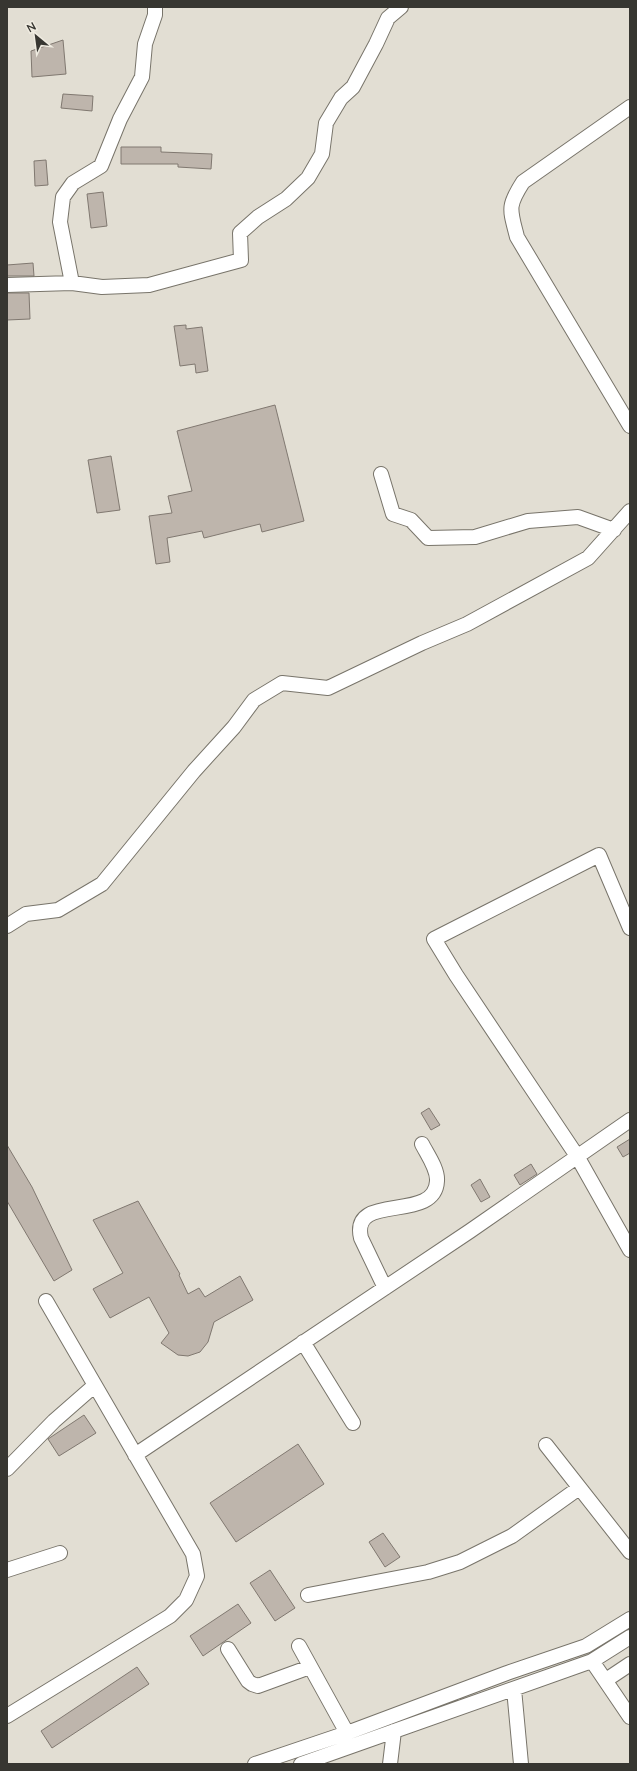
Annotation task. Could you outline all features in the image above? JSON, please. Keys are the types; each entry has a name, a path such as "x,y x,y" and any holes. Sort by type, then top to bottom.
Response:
{"street":[{"path":"72,283 60,222 63,197 73,183 101,166 120,119 142,77 145,44 155,15 155,7"},
{"path":"7,286 72,283 102,287 149,285 241,260 240,233 258,217 286,199 308,178 322,154 326,123 341,98 353,87 388,18 401,7"},
{"path":"630,107 523,182 511,200 512,216 517,237 630,426"},
{"path":"381,474 393,514 411,520 428,538 475,537 528,520 578,518 614,530"},
{"path":"7,926 26,914 58,910 102,884 194,771 234,727 254,700 282,683 328,688 422,643 467,624 588,558 630,512"},
{"path":"630,928 599,855 434,939 456,975 577,1156 630,1250"},
{"path":"135,1455 470,1231 630,1120"},
{"path":"384,1288 361,1238 359,1231 360,1224 368,1216 381,1209 408,1207 418,1204 428,1198 434,1191 437,1181 434,1168 422,1144"},
{"path":"7,1716 170,1616 186,1600 196,1576 193,1554 46,1302"},
{"path":"303,1342 354,1423"},
{"path":"7,1469 54,1422 94,1386"},
{"path":"546,1445 630,1552"},
{"path":"308,1596 428,1572 460,1562 512,1536 579,1488"},
{"path":"7,1570 60,1553"},
{"path":"255,1764 347,1733 507,1673 586,1646 630,1620"},
{"path":"301,1764 592,1661 630,1637"},
{"path":"299,1646 347,1733"},
{"path":"228,1649 248,1681 258,1686 310,1667"},
{"path":"592,1661 630,1717"},
{"path":"606,1680 630,1664"},
{"path":"514,1689 521,1764"},
{"path":"390,1764 394,1731"}],"building":[{"path":"63,40 66,74 32,77 31,51"},
{"path":"63,94 93,96 92,111 61,108"},
{"path":"121,147 161,147 161,152 212,154 211,169 178,167 178,164 121,164"},
{"path":"46,160 48,185 35,186 34,161"},
{"path":"103,192 107,226 91,228 87,194"},
{"path":"33,263 34,276 7,276 7,265"},
{"path":"7,293 29,293 30,319 7,320"},
{"path":"186,325 186,329 202,327 208,371 196,373 195,364 180,366 174,326"},
{"path":"275,405 304,521 262,532 260,524 204,538 202,531 167,538 170,562 156,564 149,516 172,513 168,496 192,491 177,431"},
{"path":"111,456 120,510 97,513 88,460"},
{"path":"429,1108 440,1125 431,1130 421,1113"},
{"path":"630,1139 630,1153 623,1157 617,1147"},
{"path":"7,1145 32,1187 72,1270 54,1281 7,1201"},
{"path":"531,1164 537,1174 520,1185 514,1175"},
{"path":"480,1179 490,1197 481,1202 471,1185"},
{"path":"138,1201 180,1274 179,1275 188,1294 199,1288 205,1297 240,1276 253,1300 214,1322 208,1342 200,1352 188,1356 178,1355 161,1343 169,1333 149,1297 110,1318 93,1289 123,1273 93,1220"},
{"path":"84,1415 96,1433 59,1456 48,1439"},
{"path":"298,1444 324,1484 236,1542 210,1503"},
{"path":"383,1533 400,1557 385,1567 369,1542"},
{"path":"270,1570 295,1608 275,1621 250,1583"},
{"path":"238,1604 251,1623 203,1656 190,1636"},
{"path":"137,1667 149,1684 52,1748 41,1731"}]}
